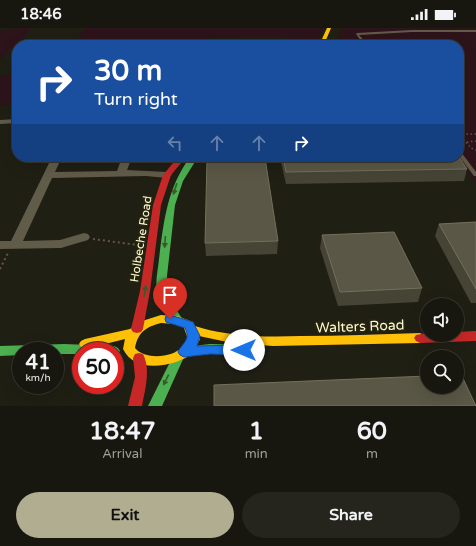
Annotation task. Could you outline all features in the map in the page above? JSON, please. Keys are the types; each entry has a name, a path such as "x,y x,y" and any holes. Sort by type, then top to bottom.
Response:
{"street":[{"path":"324,40 329,28"},
{"path":"330,40 336,28"},
{"path":"0,122 12,121"},
{"path":"14,245 56,162"},
{"path":"121,174 125,162"},
{"name":"Holbeche Road","path":"135,331 145,291 157,205 167,175 178,162"},
{"name":"Holbeche Road","path":"177,320 166,304 162,288 166,232 170,203 175,188 184,168 189,162"},
{"path":"49,175 167,175"},
{"path":"0,245 61,244 84,237"},
{"path":"64,349 135,331 152,321 166,319 177,320 189,325 194,336 191,344 181,354 155,406"},
{"name":"Walters Road","path":"192,329 214,337 294,342 476,336"},
{"path":"134,406 142,376 136,355 129,346 129,340 135,331"},
{"name":"Walters Road","path":"181,354 210,350 275,347 294,342"},
{"path":"64,349 72,349"},
{"path":"0,351 12,351"},
{"path":"124,353 136,355 148,360 158,361 181,354"}],"lane":[{"path":"362,40 357,34 412,31 476,32"},
{"path":"464,159 476,175"}],"path":[{"path":"464,134 476,134"},
{"path":"464,140 471,148 476,150"},
{"path":"466,142 476,141"},
{"path":"84,237 151,247"},
{"path":"0,269 14,245"}],"shaded area":[{"path":"31,28 25,34 24,40 12,40 12,48 0,60 0,31"},
{"path":"85,28 324,28 317,40 275,37 210,38 200,40 77,40"},
{"path":"342,28 476,28 476,183 460,162 464,162 464,40 337,40"},
{"path":"0,75 12,75 12,104 0,105"}],"building":[{"path":"207,162 266,162 278,241 205,243"},
{"path":"284,162 462,162 467,169 286,172"},
{"path":"476,222 476,289 439,224"},
{"path":"394,232 422,288 340,292 322,235"},
{"path":"420,376 420,394 464,394 464,380 476,406 214,406 214,385"}],"traffic: fast":[{"path":"177,320 164,300 161,289 162,276 171,205 179,181 191,162"},
{"path":"0,351 72,349"},
{"path":"184,352 210,349 249,350"},
{"path":"155,406 179,355"}],"traffic: slow":[{"path":"324,40 329,28"},
{"path":"161,319 177,320 189,325 194,339 188,350 170,359 155,361 141,359 135,356 129,349 130,342 135,331 148,322 161,319"},
{"path":"192,329 202,333 232,339 273,341 420,338"},
{"path":"94,342 133,333"}],"traffic: jam":[{"path":"137,329 145,291 157,205 167,175 178,162"},
{"path":"464,336 476,336"},
{"path":"135,406 141,377 139,358"}],"route":[{"path":"170,319 183,322 189,325 192,329 194,336 191,344 184,352 197,350 244,350"}]}
